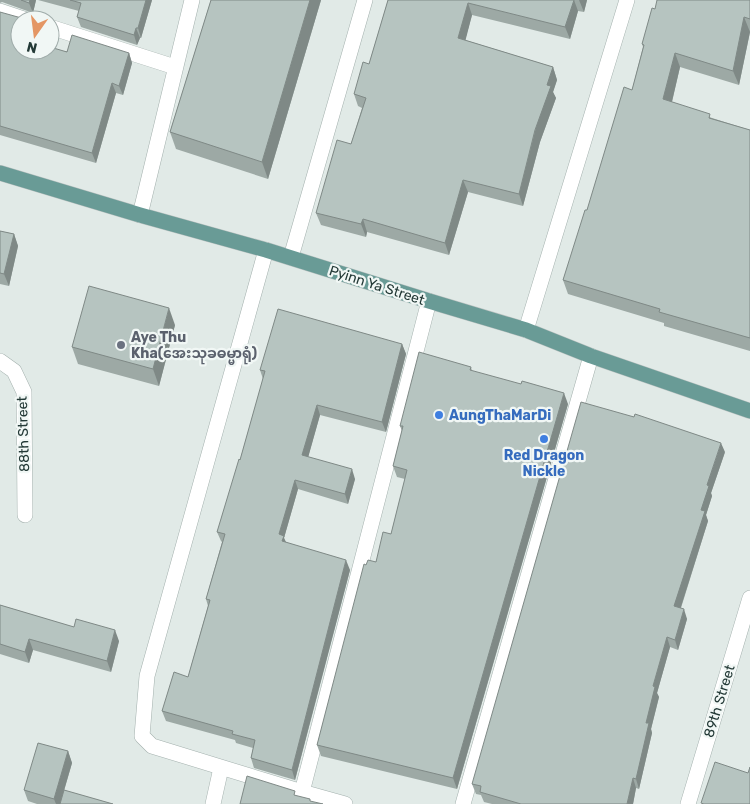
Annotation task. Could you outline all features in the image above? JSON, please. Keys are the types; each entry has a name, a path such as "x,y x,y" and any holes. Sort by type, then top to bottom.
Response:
{"main road":[{"name":"Pyinn Ya Street","path":"0,173 140,215 291,257 429,302 526,330 591,356 750,410"}],"street":[{"path":"140,215 192,0"},
{"path":"291,257 365,0"},
{"path":"526,330 627,0"},
{"path":"60,30 175,67"},
{"path":"266,250 147,676 142,736 152,746 345,804"},
{"path":"302,792 429,302"},
{"path":"463,804 591,356"},
{"name":"88th Street","path":"0,360 14,371 24,392 25,515"},
{"name":"89th Street","path":"688,804 750,598"},
{"path":"213,804 221,768"}],"building":[{"path":"70,0 146,0 138,28 136,28 134,35 77,17 81,3"},
{"path":"211,0 310,0 262,162 170,132"},
{"path":"388,0 574,0 565,27 468,3 458,38 553,67 547,85 551,86 535,130 519,194 463,180 445,243 363,219 361,224 316,213 337,140 351,144 366,98 354,94 363,62 369,64"},
{"path":"657,0 750,0 750,19 744,17 733,71 675,53 663,99 710,114 709,118 750,130 750,338 659,312 660,309 563,280 585,210 587,210 624,87 632,90 652,8 655,9"},
{"path":"0,12 10,15 10,60 60,60 60,50 67,52 72,35 129,53 119,86 112,83 92,153 0,126"},
{"path":"0,231 14,234 4,274 0,273"},
{"path":"89,286 169,308 153,369 72,347"},
{"path":"278,309 402,344 382,422 317,405 302,455 352,469 345,494 295,480 279,534 284,536 282,541 346,560 292,770 251,758 255,740 232,734 233,731 162,711 174,672 188,677 210,600 206,599 225,534 217,532 265,371 260,370"},
{"path":"419,352 471,367 470,370 521,384 522,381 564,393 453,778 317,745 364,564 366,565 368,560 376,562 383,532 391,534 407,470 393,466 403,426 400,426"},
{"path":"581,402 634,417 635,414 721,443 701,510 705,511 674,606 684,609 675,640 667,637 653,686 655,687 646,723 649,723 636,779 633,778 627,804 521,804 480,792 481,786 472,784"},
{"path":"0,605 74,627 76,619 115,630 107,661 29,639 25,652 0,644"},
{"path":"38,743 68,751 54,799 24,790"},
{"path":"715,762 748,773 750,767 750,804 701,803"},
{"path":"247,776 295,791 294,795 323,804 240,804"},
{"path":"64,790 113,804 60,804"}],"place":[{"name":"Aye Thu Kha(အေးသုခဓမ္မာရုံ)","path":"121,345"},
{"name":"AungThaMarDi","path":"439,415"},
{"name":"Red Dragon Nickle","path":"544,439"}]}
